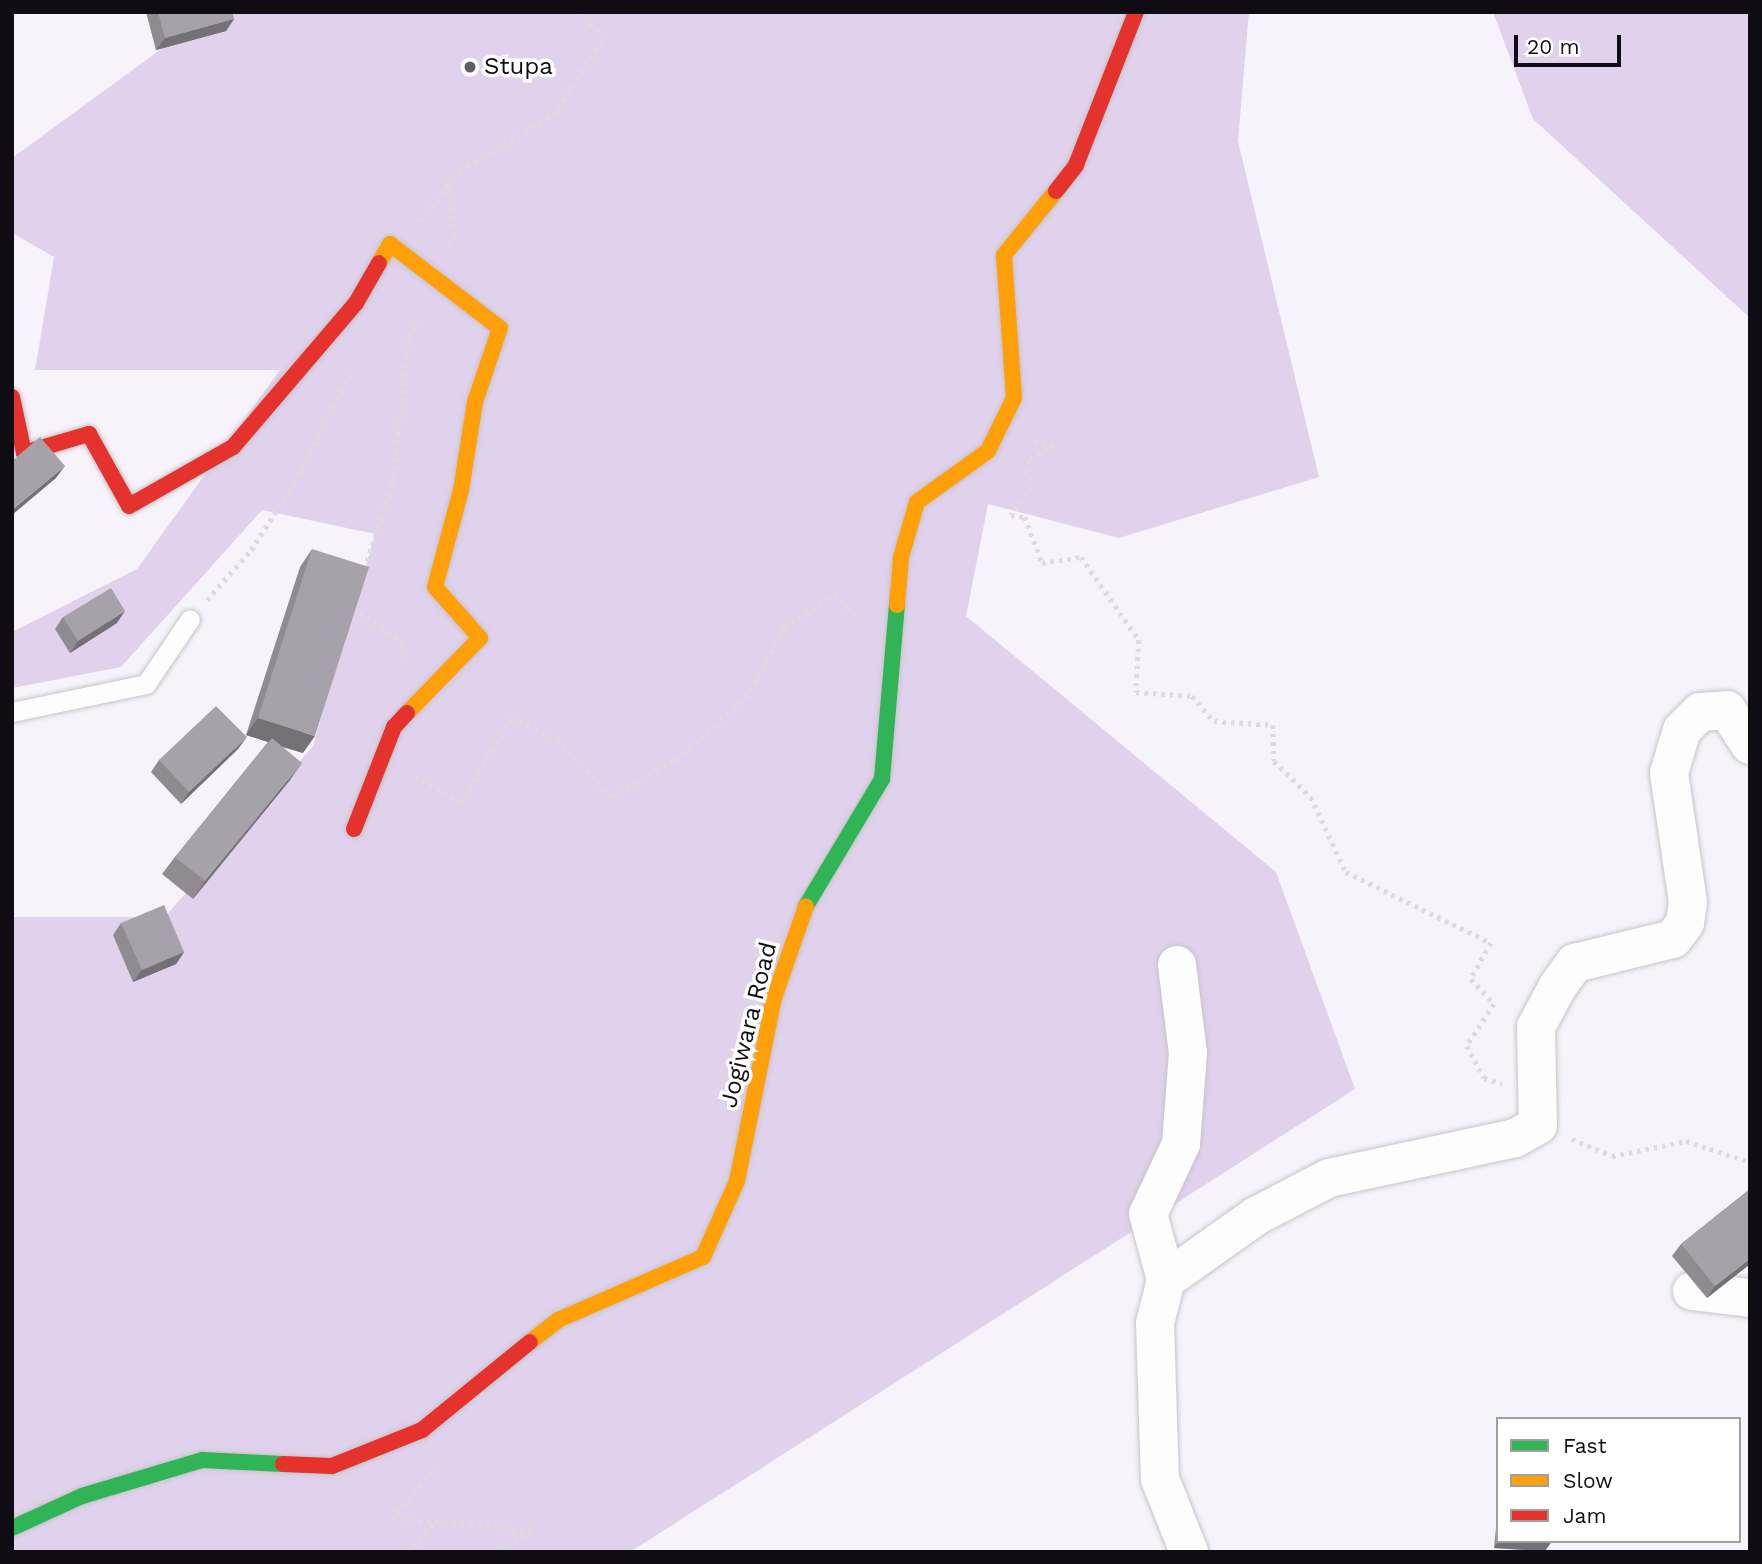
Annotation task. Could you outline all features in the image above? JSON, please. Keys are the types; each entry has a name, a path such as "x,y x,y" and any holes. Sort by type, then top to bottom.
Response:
{"street":[{"name":"Jogiwara Road","path":"12,1528 82,1496 202,1460 332,1466 422,1430 558,1320 703,1257 737,1181 774,998 801,915 882,779 898,653 901,557 917,502 988,451 1013,398 1004,255 1076,165 1136,12"},
{"path":"12,397 24,453 89,434 129,506 233,447 356,303 390,244 432,282 500,328 475,402 461,491 435,587 480,638 401,719 354,829"},
{"path":"1166,1280 1256,1216 1329,1178 1515,1138 1538,1125 1536,1027 1558,986 1575,963 1662,943 1685,923 1688,902 1669,773 1682,730 1700,712 1727,710 1750,745"},
{"path":"1177,965 1188,1053 1181,1144 1148,1214 1166,1280 1155,1323 1160,1479 1189,1552"},
{"path":"1692,1291 1750,1298"}],"lane":[{"path":"12,712 146,684 190,620"}],"path":[{"path":"360,584 392,486 409,338 455,236 447,182"},
{"path":"1028,431 1035,441 1055,445 1028,460 1033,487 1011,515 1025,517 1042,563 1081,557 1139,640 1136,692 1192,696 1214,721 1273,725 1273,761 1311,797 1346,872 1491,943 1471,979 1494,1004 1467,1046 1484,1078 1524,1091 1538,1125 1612,1156 1685,1141 1750,1162"},
{"path":"410,772 461,803 510,717 557,739 612,797 675,760 746,698 784,628 834,595 898,653"},
{"path":"356,597 353,609 403,643 401,719"},
{"path":"443,1461 393,1518 531,1530 502,1552"},
{"path":"408,1552 435,1522"}],"shaded area":[{"path":"212,12 1249,12 1238,141 1319,477 1119,538 988,504 966,616 1276,872 1355,1089 630,1552 12,1552 12,917 165,917 313,746 375,534 262,510 121,667 12,688 12,632 137,569 280,370 35,370 54,257 12,233 12,158"},
{"path":"1493,12 1750,12 1750,318 1533,119"}],"building":[{"path":"158,12 232,12 234,19 165,38"},
{"path":"40,437 65,466 12,510 12,461"},
{"path":"312,549 369,567 315,736 258,718"},
{"path":"111,588 125,611 78,641 63,617"},
{"path":"216,706 247,737 189,792 159,760"},
{"path":"272,738 302,763 205,881 175,857"},
{"path":"164,905 184,952 142,970 121,923"},
{"path":"1750,1189 1750,1259 1715,1286 1681,1244"}],"traffic: fast":[{"path":"806,906 882,779 897,605"},
{"path":"12,1528 82,1496 202,1460 283,1464"}],"traffic: slow":[{"path":"897,605 901,557 917,502 988,451 1014,398 1004,255 1056,191"},
{"path":"379,263 390,244 500,328 475,402 461,490 435,587 480,638 407,713"},
{"path":"530,1342 558,1320 703,1257 737,1181 774,998 806,906"}],"traffic: jam":[{"path":"1056,191 1076,165 1136,12"},
{"path":"12,397 24,453 89,434 129,506 233,447 356,303 379,263"},
{"path":"354,829 394,727 407,713"},
{"path":"283,1464 332,1466 422,1430 530,1342"}],"place":[{"name":"Stupa","path":"470,67"}]}
